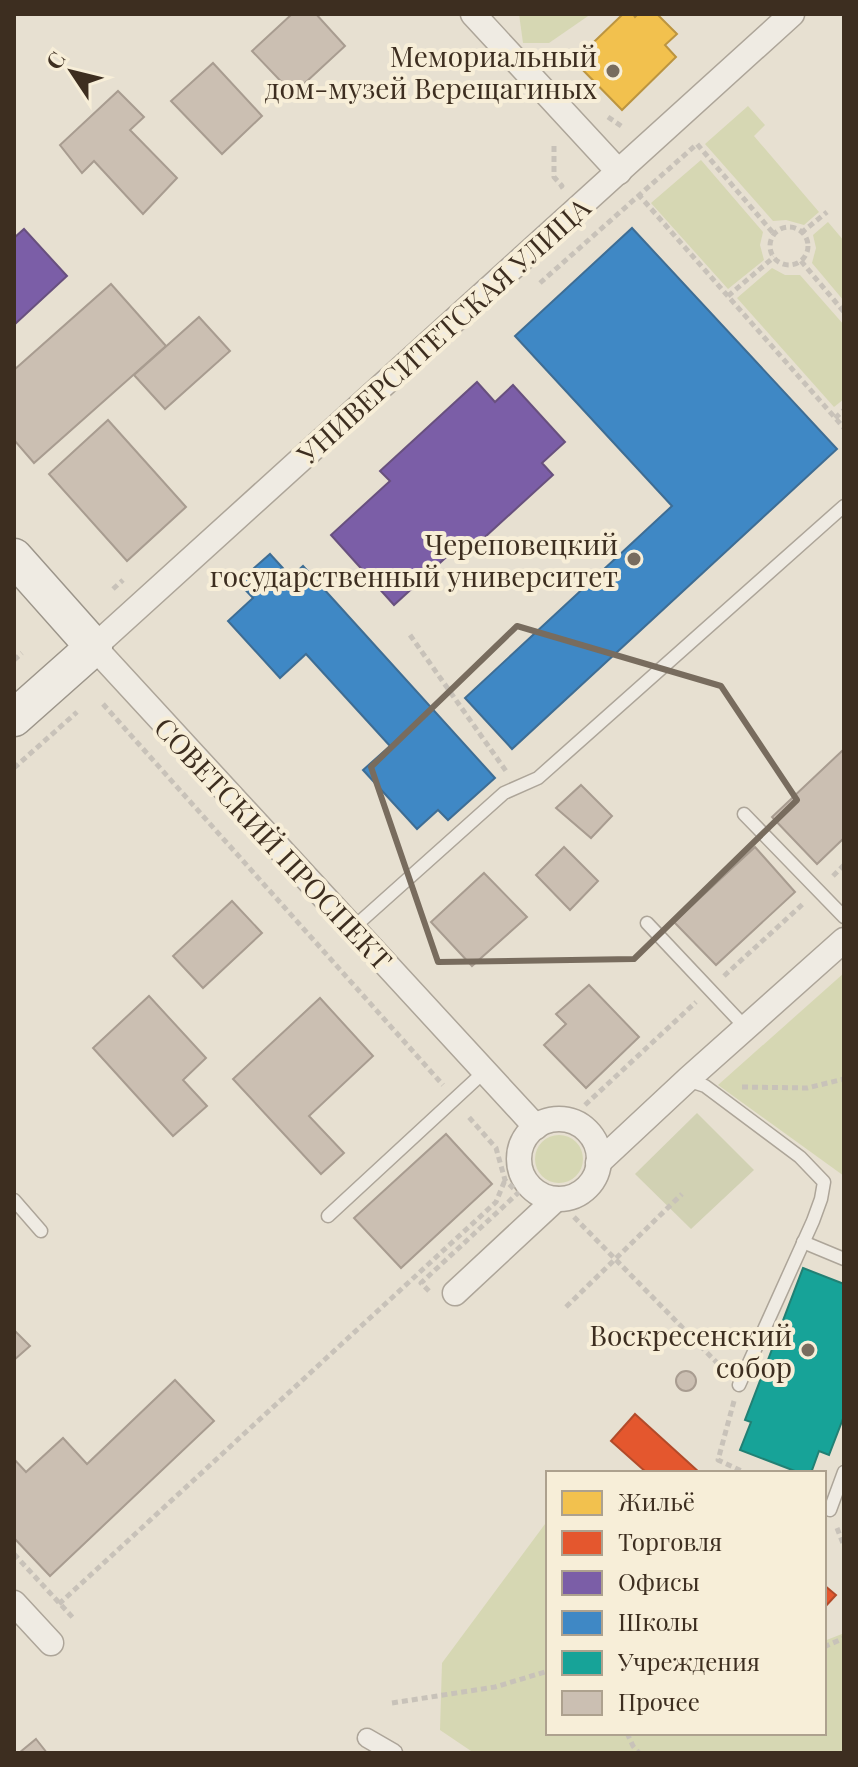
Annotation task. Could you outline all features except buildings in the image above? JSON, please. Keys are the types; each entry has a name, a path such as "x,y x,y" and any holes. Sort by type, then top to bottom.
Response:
{"main road":[{"name":"СОВЕТСКИЙ ПРОСПЕКТ","path":"14,557 94,647"},
{"path":"14,718 94,647"}],"street":[{"path":"473,14 619,172"},
{"name":"УНИВЕРСИТЕТСКАЯ УЛИЦА","path":"94,647 792,14"},
{"name":"СОВЕТСКИЙ ПРОСПЕКТ","path":"94,647 536,1127"},
{"path":"598,1163 696,1083 746,1028 844,940"},
{"path":"455,1293 589,1186 598,1170 599,1152 592,1136 579,1124 562,1119 544,1121 529,1131 521,1147 519,1165 526,1182 539,1194 562,1205"},
{"path":"14,1603 51,1643"},
{"path":"367,1738 393,1753"}],"lane":[{"path":"353,928 504,793 538,778 844,506"},
{"path":"744,814 844,917"},
{"path":"647,923 746,1028"},
{"path":"328,1216 485,1071"},
{"path":"696,1083 800,1157 824,1182 821,1199 803,1242 739,1385"},
{"path":"14,1200 41,1231"},
{"path":"803,1242 844,1259"},
{"path":"830,1510 844,1472"}],"path":[{"path":"665,173 697,144 774,234"},
{"path":"619,172 844,428"},
{"path":"801,233 827,212"},
{"path":"784,227 801,233 808,244 801,261 783,264 774,257 769,245 774,234 784,227"},
{"path":"728,296 774,257"},
{"path":"801,261 844,312"},
{"path":"835,418 844,410"},
{"path":"410,635 517,787"},
{"path":"14,660 22,653"},
{"path":"103,704 496,1148 505,1180 518,1193 421,1283 429,1292"},
{"path":"14,768 77,712"},
{"path":"696,1083 807,1088 844,1079"},
{"path":"59,1604 496,1202 505,1180"},
{"path":"566,1307 682,1194"},
{"path":"562,1205 739,1385 718,1460 742,1471"},
{"path":"14,1554 75,1620"},
{"path":"392,1703 495,1687 546,1672"},
{"path":"628,1735 639,1753"}],"highlighted area":[{"path":"517,626 721,686 797,800 634,959 438,962 371,767"}],"green space":[{"path":"519,14 591,14 549,43 523,43"},
{"path":"748,106 765,125 754,136 819,212 804,225 786,220 773,221 705,144"},
{"path":"701,160 763,232 760,245 764,260 728,289 651,203"},
{"path":"828,222 844,241 844,301 812,263 816,248 813,235"},
{"path":"772,268 785,275 800,275 844,325 844,399 834,407 737,298"},
{"path":"844,973 844,1176 718,1085"},
{"path":"697,1113 754,1170 691,1229 635,1174"},
{"path":"559,1135 576,1142 583,1159 576,1176 559,1183 542,1176 535,1159 542,1142"},
{"path":"546,1523 546,1735 826,1735 826,1640 842,1634 844,1628 844,1753 474,1753 440,1730 442,1663"}],"place":[{"name":"Мемориальный дом-музей Верещагиных","path":"613,71"},
{"name":"Череповецкий государственный университет","path":"634,559"},
{"name":"Воскресенский собор","path":"808,1350"}]}
